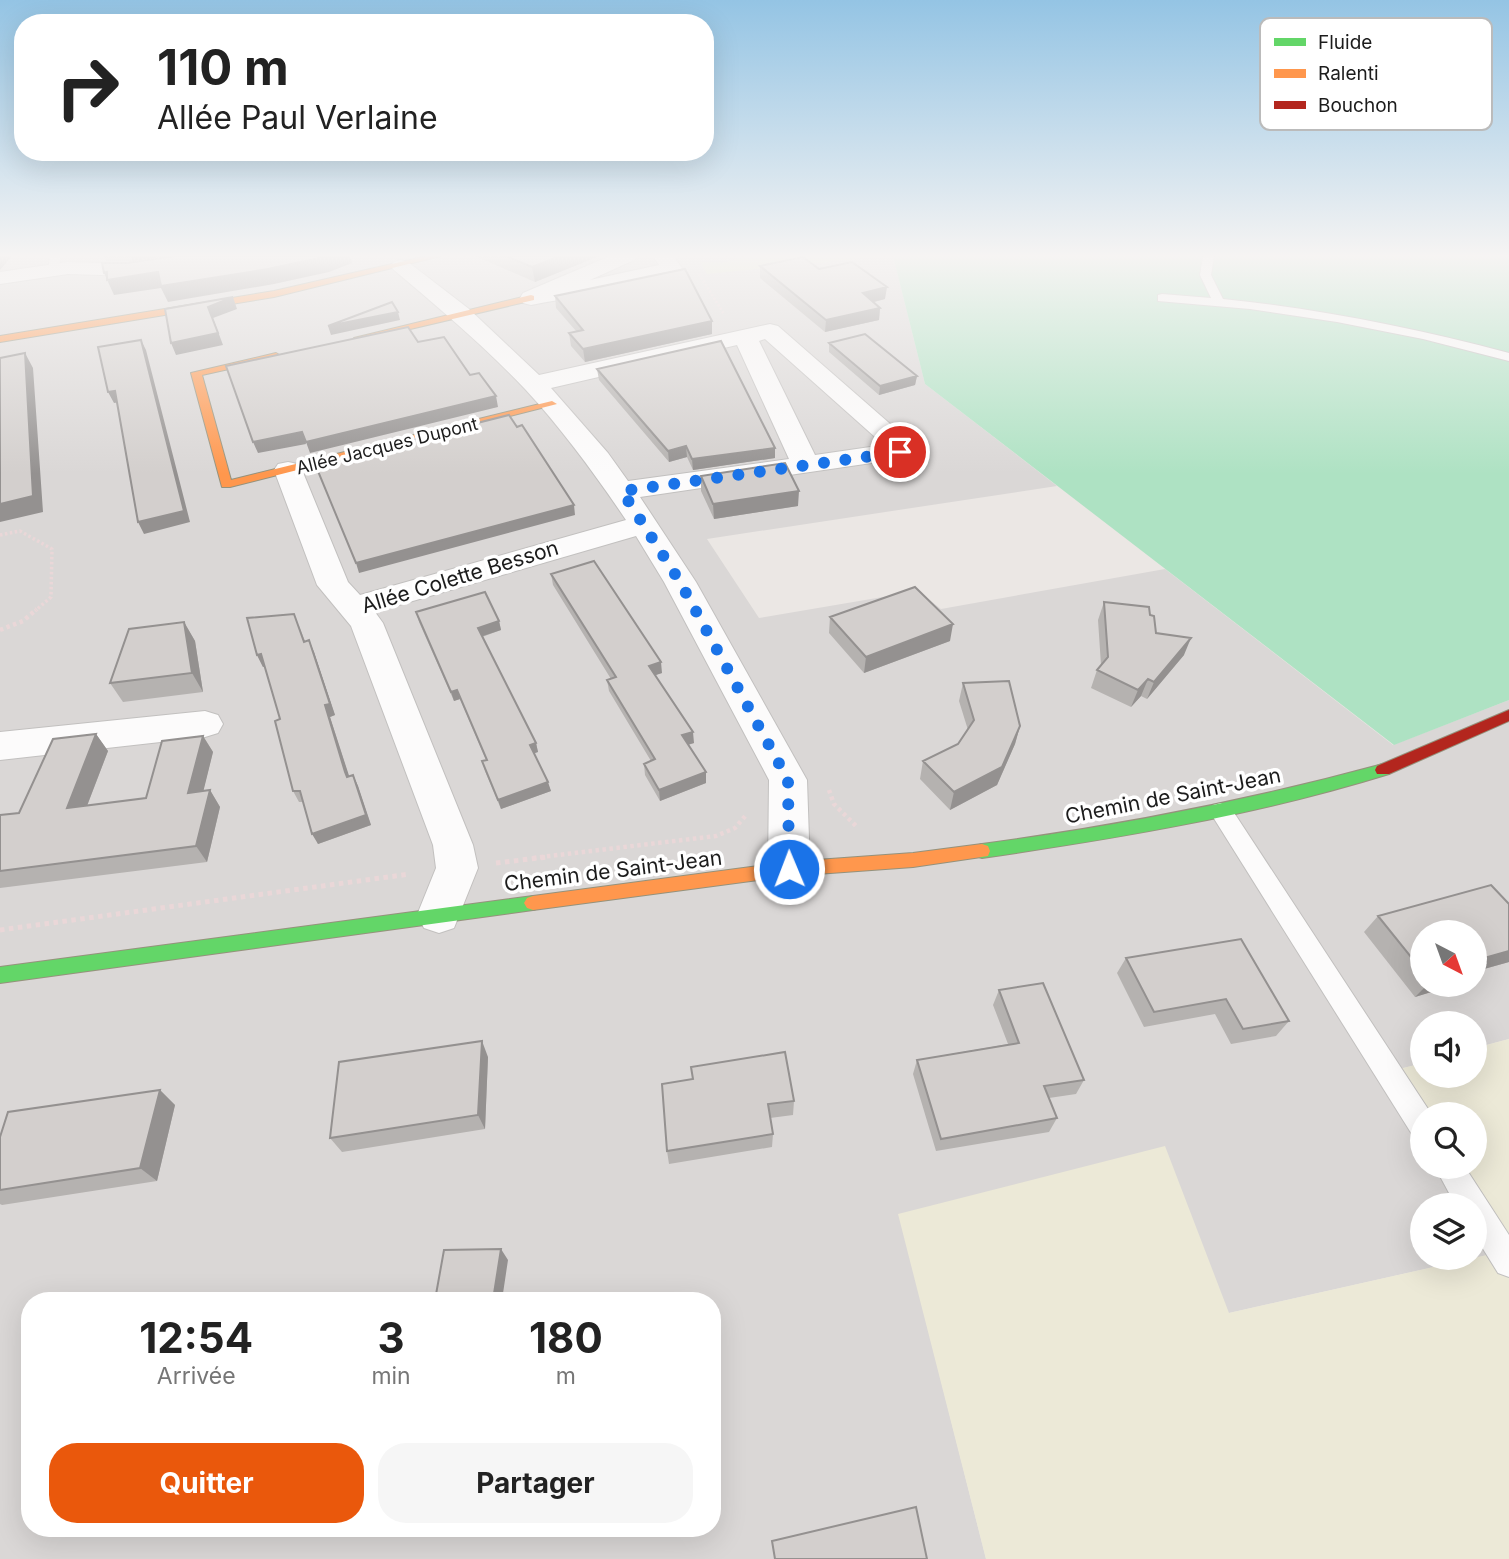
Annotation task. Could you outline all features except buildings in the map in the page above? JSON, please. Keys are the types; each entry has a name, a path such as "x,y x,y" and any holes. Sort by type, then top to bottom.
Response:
{"street":[{"path":"0,340 68,329"},
{"path":"340,343 399,329"},
{"path":"476,329 543,394 622,491 680,582 788,780 789,869"},
{"path":"543,394 770,331 906,450 622,491"},
{"path":"742,338 806,466"},
{"path":"288,354 196,373 226,485 288,470"},
{"name":"Allée Jacques Dupont","path":"352,608 333,585 288,470 543,394"},
{"name":"Allée Colette Besson","path":"439,915 457,868 453,845 366,623 352,608 644,524"},
{"name":"Chemin de Saint-Jean","path":"0,975 789,869 912,860 1057,841 1253,805 1383,770 1509,715"},
{"path":"0,746 205,724"}],"lane":[{"path":"1391,329 1509,357"},
{"path":"1221,811 1410,1106"},
{"path":"1487,1227 1509,1262"}],"path":[{"path":"736,329 742,338"},
{"path":"0,536 20,531 52,549 51,597 23,621 0,630"},
{"path":"826,782 834,804 845,818 859,829 889,834 910,849 912,860"}],"shaded area":[{"path":"0,329 911,329 925,384 1057,486 707,539 759,618 918,591 941,609 1165,569 1393,745 1509,700 1509,1039 1487,1045 1487,1011 1410,1011 1410,1066 1400,1069 1416,1102 1410,1102 1410,1179 1470,1179 1477,1193 1410,1193 1410,1270 1421,1270 1229,1313 899,1214 986,1559 0,1559"},
{"path":"1509,1039 1509,1237 1487,1204 1487,1193 1480,1193 1471,1179 1487,1179 1487,1102 1421,1102 1411,1088 1487,1088 1487,1045"},
{"path":"1410,1066 1410,1086 1399,1069"},
{"path":"1165,1146 1229,1313 1420,1270 1487,1270 1487,1255 1509,1250 1509,1559 986,1559 898,1214"},
{"path":"1487,1210 1509,1250 1487,1255"}],"green space":[{"path":"911,329 1509,329 1509,700 1394,745 925,384"}],"traffic: fast":[{"path":"982,851 1184,818 1383,770"},
{"path":"0,975 533,903"}],"traffic: slow":[{"path":"0,339 62,329"},
{"path":"359,338 399,329"},
{"path":"276,356 196,373 226,485 552,404"},
{"path":"533,903 789,869 913,860 982,851"}],"traffic: jam":[{"path":"1383,770 1509,715"}],"route":[{"path":"789,869 788,780 680,582 622,491 900,452"}]}
